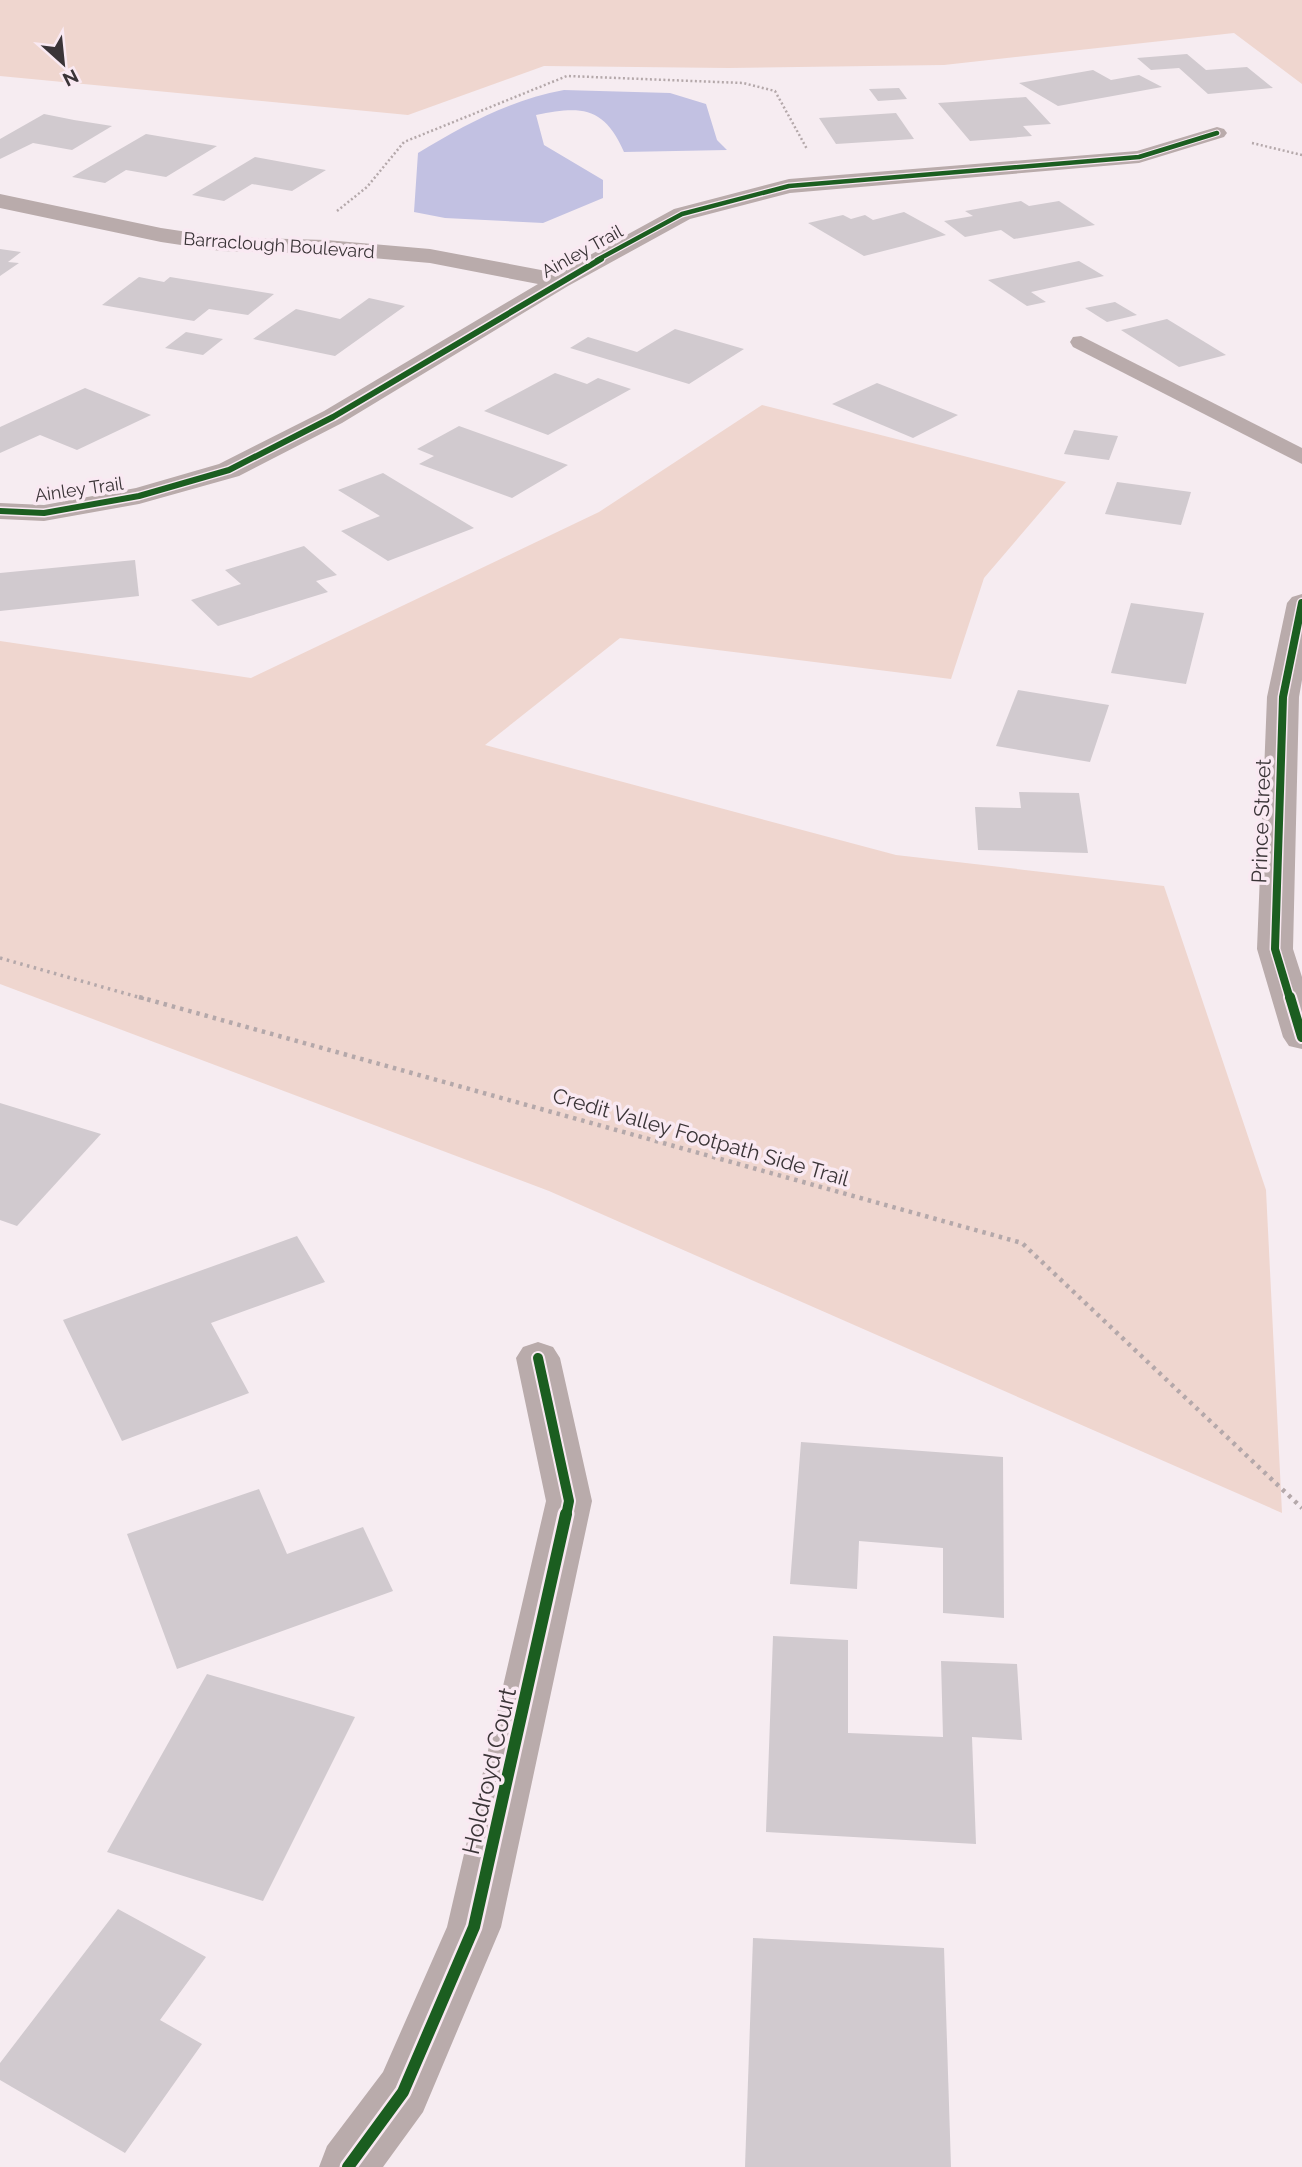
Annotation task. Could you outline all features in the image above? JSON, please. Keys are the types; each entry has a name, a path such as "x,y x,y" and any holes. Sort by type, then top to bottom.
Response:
{"street":[{"name":"Ainley Trail","path":"0,511 44,513 112,501 229,470 333,417 560,281 682,214 789,186 1139,157 1217,133"},
{"name":"Barraclough Boulevard","path":"0,201 161,235 221,244 293,246 430,256 560,281"},
{"name":"Prince Street","path":"1302,603 1283,697 1275,949 1302,1037"},
{"name":"Holdroyd Court","path":"348,2167 403,2092 474,1927 569,1501 538,1358"}],"lane":[{"path":"1082,342 1302,457"}],"path":[{"path":"293,246 367,187 404,142 567,76 743,83 775,91 826,183"},
{"path":"1217,133 1302,155"}],"shaded area":[{"path":"0,0 1302,0 1302,84 1234,33 944,65 729,68 544,66 408,115 0,76"},
{"path":"762,405 1066,482 984,578 951,679 620,638 485,745 896,855 1164,886 1266,1190 1282,1513 549,1191 0,984 0,641 251,678 599,512"}],"water":[{"path":"564,90 670,93 706,104 717,140 727,150 624,152 608,126 589,113 566,111 536,115 544,145 603,180 603,198 543,223 445,218 414,212 418,153 506,107"}],"building":[{"path":"1187,54 1206,70 1247,67 1273,88 1208,94 1179,68 1151,70 1137,58"},
{"path":"1093,70 1111,80 1139,75 1162,87 1058,106 1019,83"},
{"path":"899,88 907,99 878,101 869,89"},
{"path":"1026,97 1051,124 1023,126 1032,136 970,141 938,103"},
{"path":"896,113 914,139 836,144 819,118"},
{"path":"44,114 112,126 72,150 33,143 0,159 0,139"},
{"path":"146,134 217,146 166,177 126,170 105,183 72,177"},
{"path":"255,157 326,170 292,191 252,184 224,201 192,195"},
{"path":"1021,201 1029,206 1059,201 1095,225 1014,239 1001,230 965,237 944,221 973,216 965,211"},
{"path":"904,212 946,235 864,256 808,223 843,215 851,219 865,215 873,220"},
{"path":"0,249 21,252 8,262 19,263 0,276"},
{"path":"1079,261 1104,276 1031,292 1046,302 1027,306 988,280"},
{"path":"139,277 164,282 170,277 274,294 248,315 209,309 194,321 102,305"},
{"path":"369,298 405,306 335,356 253,339 296,309 340,319"},
{"path":"1115,302 1137,315 1107,322 1085,308"},
{"path":"1167,319 1226,355 1179,367 1121,330"},
{"path":"675,329 744,349 689,384 570,348 588,337 637,352"},
{"path":"186,332 223,339 203,355 165,348"},
{"path":"555,373 587,384 598,378 631,389 548,435 484,411"},
{"path":"877,383 958,415 913,438 832,404"},
{"path":"85,388 151,415 77,450 40,435 0,453 0,427"},
{"path":"459,426 568,465 512,498 419,464 434,456 417,449"},
{"path":"1074,430 1118,436 1109,460 1064,454"},
{"path":"383,473 474,528 388,561 341,531 380,516 338,490"},
{"path":"1117,482 1191,492 1181,525 1105,514"},
{"path":"304,546 337,575 316,581 328,592 218,626 191,600 241,584 225,570"},
{"path":"135,560 139,596 0,611 0,573"},
{"path":"1131,603 1204,613 1186,684 1111,673"},
{"path":"1018,690 1109,705 1090,762 996,746"},
{"path":"1019,792 1079,793 1088,853 978,850 975,807 1021,808"},
{"path":"0,1103 101,1134 17,1226 0,1220"},
{"path":"297,1236 325,1282 211,1323 249,1393 122,1441 63,1320"},
{"path":"801,1442 1003,1457 1004,1618 943,1613 943,1548 859,1541 857,1589 790,1584"},
{"path":"259,1489 287,1554 363,1527 393,1591 177,1669 127,1534"},
{"path":"773,1636 848,1640 848,1733 943,1737 941,1661 1017,1664 1022,1740 972,1737 976,1844 766,1832"},
{"path":"207,1674 355,1717 263,1901 107,1852"},
{"path":"118,1909 206,1957 160,2020 202,2044 125,2153 0,2080 0,2063"},
{"path":"753,1938 944,1948 951,2167 745,2167"}],"cycle path":[{"path":"0,511 44,513 139,496 229,470 333,417 560,281 682,214 789,186 1139,157 1217,133"},
{"path":"1302,603 1283,697 1275,949 1302,1037"},
{"path":"348,2167 403,2092 474,1927 569,1501 538,1358"}]}
